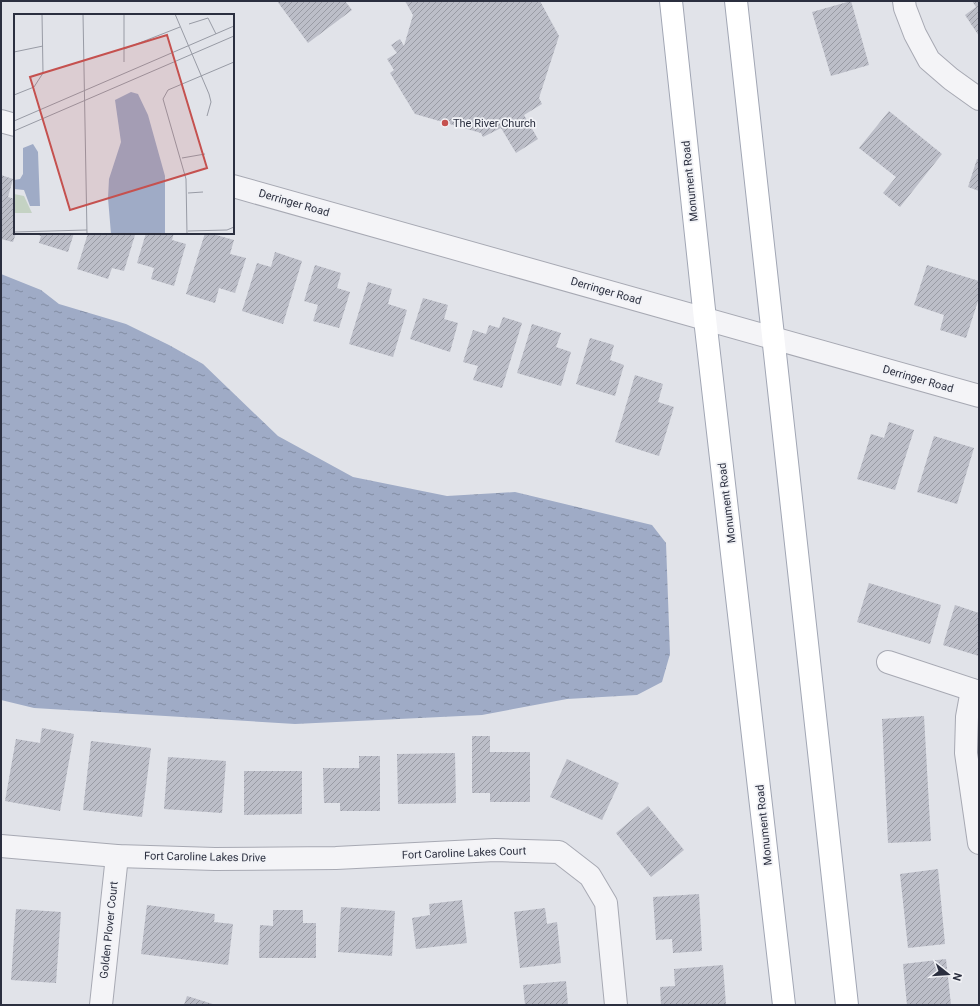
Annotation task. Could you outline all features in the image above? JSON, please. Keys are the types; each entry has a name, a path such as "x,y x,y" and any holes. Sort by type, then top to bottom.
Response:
{"main road":[{"name":"Monument Road","path":"671,1 705,319 784,1005"},
{"path":"736,1 847,1005"}],"street":[{"path":"904,1 905,8 915,34 929,60 951,79 979,99"},
{"path":"1,121 14,125"},
{"name":"Derringer Road","path":"234,186 979,396"},
{"path":"888,662 976,691 967,717 966,753 979,843"},
{"path":"1,846 117,856"},
{"name":"Fort Caroline Lakes Court","path":"293,858 336,858 495,850 559,852 590,876 606,904 616,1005"},
{"name":"Fort Caroline Lakes Drive","path":"117,856 215,859 293,858"},
{"name":"Golden Plover Court","path":"101,1005 117,856"}],"water":[{"path":"1,274 41,290 59,304 126,324 203,364 278,436 353,477 447,496 515,492 652,525 666,543 670,654 662,682 637,695 567,699 482,715 295,724 34,708 1,700"}],"building":[{"path":"277,1 345,1 352,10 308,43"},
{"path":"405,1 540,1 559,36 539,98 542,104 524,115 538,139 516,153 501,128 483,137 481,133 415,114 390,73 394,70 387,59 397,53 391,45 400,39 404,46 413,15"},
{"path":"851,1 869,65 831,76 812,12"},
{"path":"972,1 979,1 979,36 965,15 976,7"},
{"path":"889,111 942,154 900,207 883,193 896,177 859,148"},
{"path":"977,159 979,159 979,191 968,187"},
{"path":"1,175 13,179 8,197 14,199 14,234 16,234 13,242 1,239"},
{"path":"36,234 74,234 68,252 39,243 41,236"},
{"path":"88,234 135,235 124,271 112,268 108,279 77,269"},
{"path":"146,234 174,234 172,240 186,244 174,286 151,279 154,268 137,263"},
{"path":"205,234 213,234 234,240 230,254 246,258 235,293 219,288 215,303 186,294"},
{"path":"275,252 302,261 283,324 242,311 257,263 271,267"},
{"path":"315,265 341,273 337,288 350,292 339,328 313,321 318,305 304,301"},
{"path":"927,265 979,281 979,298 966,338 940,330 944,315 914,305"},
{"path":"368,282 392,289 388,304 407,310 393,357 349,344"},
{"path":"423,298 448,305 444,319 458,323 450,352 410,339"},
{"path":"503,317 522,323 502,388 473,380 478,366 463,362 473,330 486,334 489,325 499,328"},
{"path":"532,324 561,333 556,347 571,352 561,386 517,373"},
{"path":"590,338 614,345 610,360 624,365 615,396 576,384"},
{"path":"635,375 663,384 658,402 674,407 659,456 615,442"},
{"path":"889,422 914,430 895,490 857,479 871,434 884,438"},
{"path":"934,436 974,448 957,504 917,492"},
{"path":"869,583 941,605 930,644 857,622"},
{"path":"955,605 979,613 979,656 943,645"},
{"path":"924,716 931,841 888,843 882,719"},
{"path":"42,728 74,734 60,811 5,801 16,739 40,743"},
{"path":"472,736 490,736 490,752 530,752 530,802 490,802 490,793 472,793"},
{"path":"91,741 151,748 142,817 83,810"},
{"path":"455,753 456,803 398,804 397,754"},
{"path":"359,756 380,756 380,811 340,811 340,803 324,803 323,768 359,768"},
{"path":"168,757 226,761 222,813 164,809"},
{"path":"567,759 619,783 602,820 550,797"},
{"path":"244,771 302,771 302,814 244,815"},
{"path":"648,806 684,850 651,877 616,833"},
{"path":"938,869 945,944 908,948 900,874"},
{"path":"699,894 702,951 673,953 672,939 656,940 653,897"},
{"path":"462,900 467,943 416,949 412,918 430,915 429,904"},
{"path":"147,905 215,914 214,922 233,924 228,965 141,954"},
{"path":"341,907 395,911 392,956 338,952"},
{"path":"545,908 547,924 557,922 561,963 520,968 514,912"},
{"path":"16,909 61,912 56,983 11,980"},
{"path":"273,910 303,910 303,923 316,923 316,958 259,958 260,925 273,926"},
{"path":"946,959 951,1005 907,1005 903,964"},
{"path":"723,965 726,1005 661,1005 660,987 675,986 674,969"},
{"path":"566,981 568,1005 525,1005 523,985"},
{"path":"187,996 216,1005 184,1005"}],"place":[{"name":"The River Church","path":"445,123"}]}
